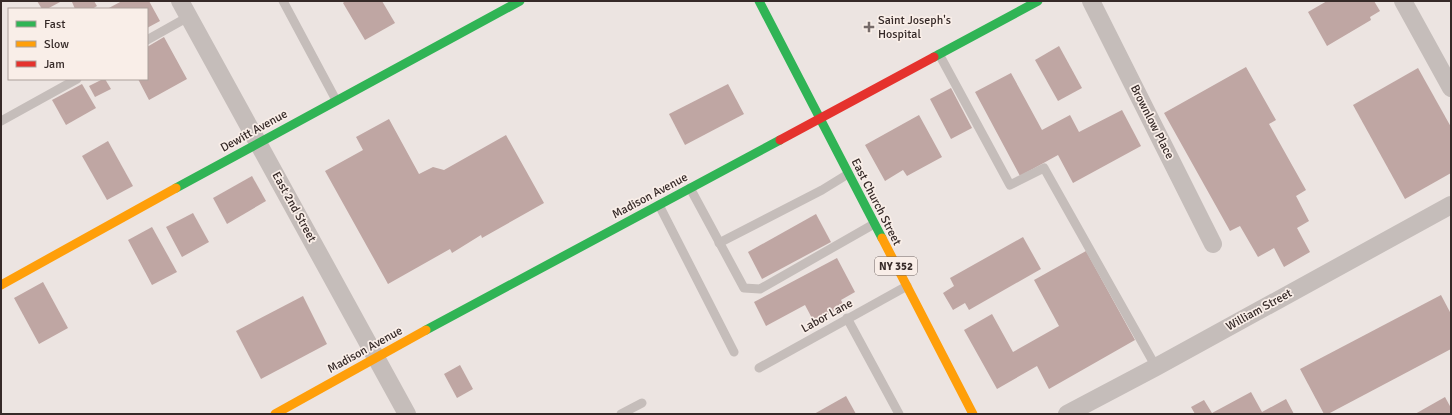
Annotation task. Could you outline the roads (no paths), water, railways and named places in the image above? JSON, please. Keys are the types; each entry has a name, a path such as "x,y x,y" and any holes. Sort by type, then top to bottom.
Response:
{"main road":[{"name":"Dewitt Avenue","path":"1,285 258,142 520,1"},
{"name":"East Church Street","path":"759,1 973,414"},
{"name":"Madison Avenue","path":"275,414 376,357 1038,1"}],"street":[{"name":"East 2nd Street","path":"180,1 407,414"},
{"name":"Brownlow Place","path":"1091,1 1213,244"},
{"path":"1403,1 1451,88"},
{"name":"William Street","path":"1067,414 1156,367 1451,205"}],"lane":[{"path":"283,1 336,100"},
{"path":"148,39 188,17"},
{"path":"939,54 1010,185 1044,168 1156,367"},
{"path":"1,121 75,80"},
{"path":"719,242 822,190 848,174"},
{"path":"690,188 744,288 760,289 874,224"},
{"path":"659,205 734,352"},
{"name":"Labor Lane","path":"759,368 907,286"},
{"path":"847,318 899,414"},
{"path":"621,414 642,403"}],"place":[{"name":"Saint Joseph's Hospital","path":"869,27"}]}
